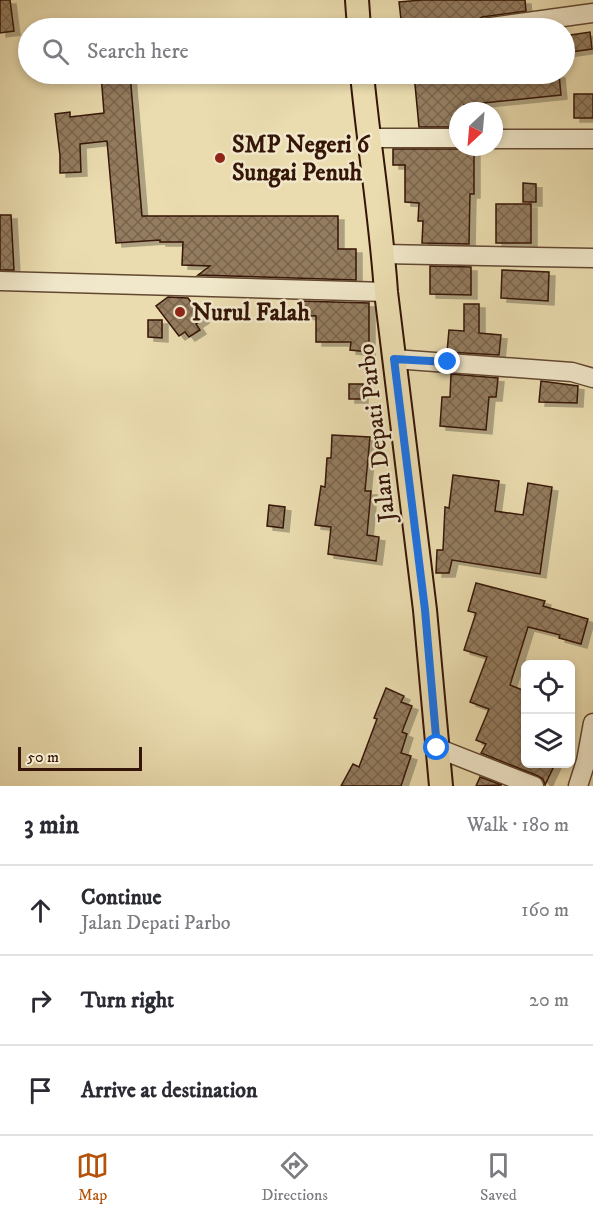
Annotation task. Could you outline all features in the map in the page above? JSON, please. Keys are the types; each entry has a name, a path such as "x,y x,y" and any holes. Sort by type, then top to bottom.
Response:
{"main road":[{"path":"357,0 358,18"},
{"name":"Jalan Depati Parbo","path":"363,84 425,610 441,786"}],"street":[{"path":"562,18 593,14"},
{"path":"368,138 449,138"},
{"path":"503,139 593,139"},
{"path":"383,254 593,258"},
{"path":"0,281 386,292"},
{"path":"394,359 572,372 593,378"},
{"path":"578,786 586,761 593,723"},
{"path":"437,748 534,786"}],"building":[{"path":"0,0 10,0 14,31 0,33"},
{"path":"525,0 526,11 480,18 401,18 399,2"},
{"path":"590,32 592,49 575,51 575,34"},
{"path":"102,84 131,84 142,216 338,216 338,249 356,249 356,280 198,275 210,266 182,265 183,242 160,242 160,240 116,243 107,141 80,144 81,172 60,173 55,114 70,112 70,117 104,113"},
{"path":"415,84 560,84 561,95 493,102 449,102 449,127 419,127"},
{"path":"574,94 593,94 593,118 574,118"},
{"path":"393,149 449,149 449,156 474,156 474,194 470,194 469,244 422,243 423,221 418,221 419,203 405,202 405,165 393,165"},
{"path":"523,183 536,184 536,202 523,202"},
{"path":"496,204 531,204 531,243 496,243"},
{"path":"0,215 11,215 14,270 0,270"},
{"path":"430,266 471,267 471,295 430,294"},
{"path":"502,270 549,272 548,301 501,298"},
{"name":"Nurul Falah","path":"168,297 188,298 203,319 196,324 200,330 189,337 185,332 179,336 156,306"},
{"path":"299,301 369,303 369,352 350,350 351,342 316,342 316,316 299,315"},
{"path":"464,304 479,304 479,333 501,335 499,355 447,352 449,330 464,331"},
{"path":"148,320 162,320 162,338 148,337"},
{"path":"451,374 498,378 496,397 489,397 486,430 440,426 442,397 450,397"},
{"path":"541,381 578,386 577,403 539,402"},
{"path":"349,384 363,384 362,399 349,399"},
{"path":"332,435 370,437 365,491 371,491 367,535 379,537 376,561 328,554 331,527 315,525 321,486 325,487 327,458 331,458"},
{"path":"453,475 499,481 495,511 523,515 528,483 552,487 540,574 452,560 449,573 436,573 437,550 443,550 445,507 449,508"},
{"path":"269,505 285,507 283,528 267,526"},
{"path":"476,583 545,601 543,606 588,619 581,644 559,638 560,635 528,627 510,685 521,689 521,768 553,768 545,785 543,779 538,776 481,753 486,744 476,740 489,709 470,702 487,657 464,650 476,613 468,611"},
{"path":"386,688 404,696 401,702 412,706 402,732 407,734 401,753 411,756 401,786 341,786 353,764 359,767"},
{"path":"480,777 502,785 476,786"}],"place":[{"name":"SMP Negeri 6 Sungai Penuh","path":"220,158"},
{"name":"Nurul Falah","path":"180,312"}],"route":[{"path":"437,748 425,610 394,359 448,362"}]}
